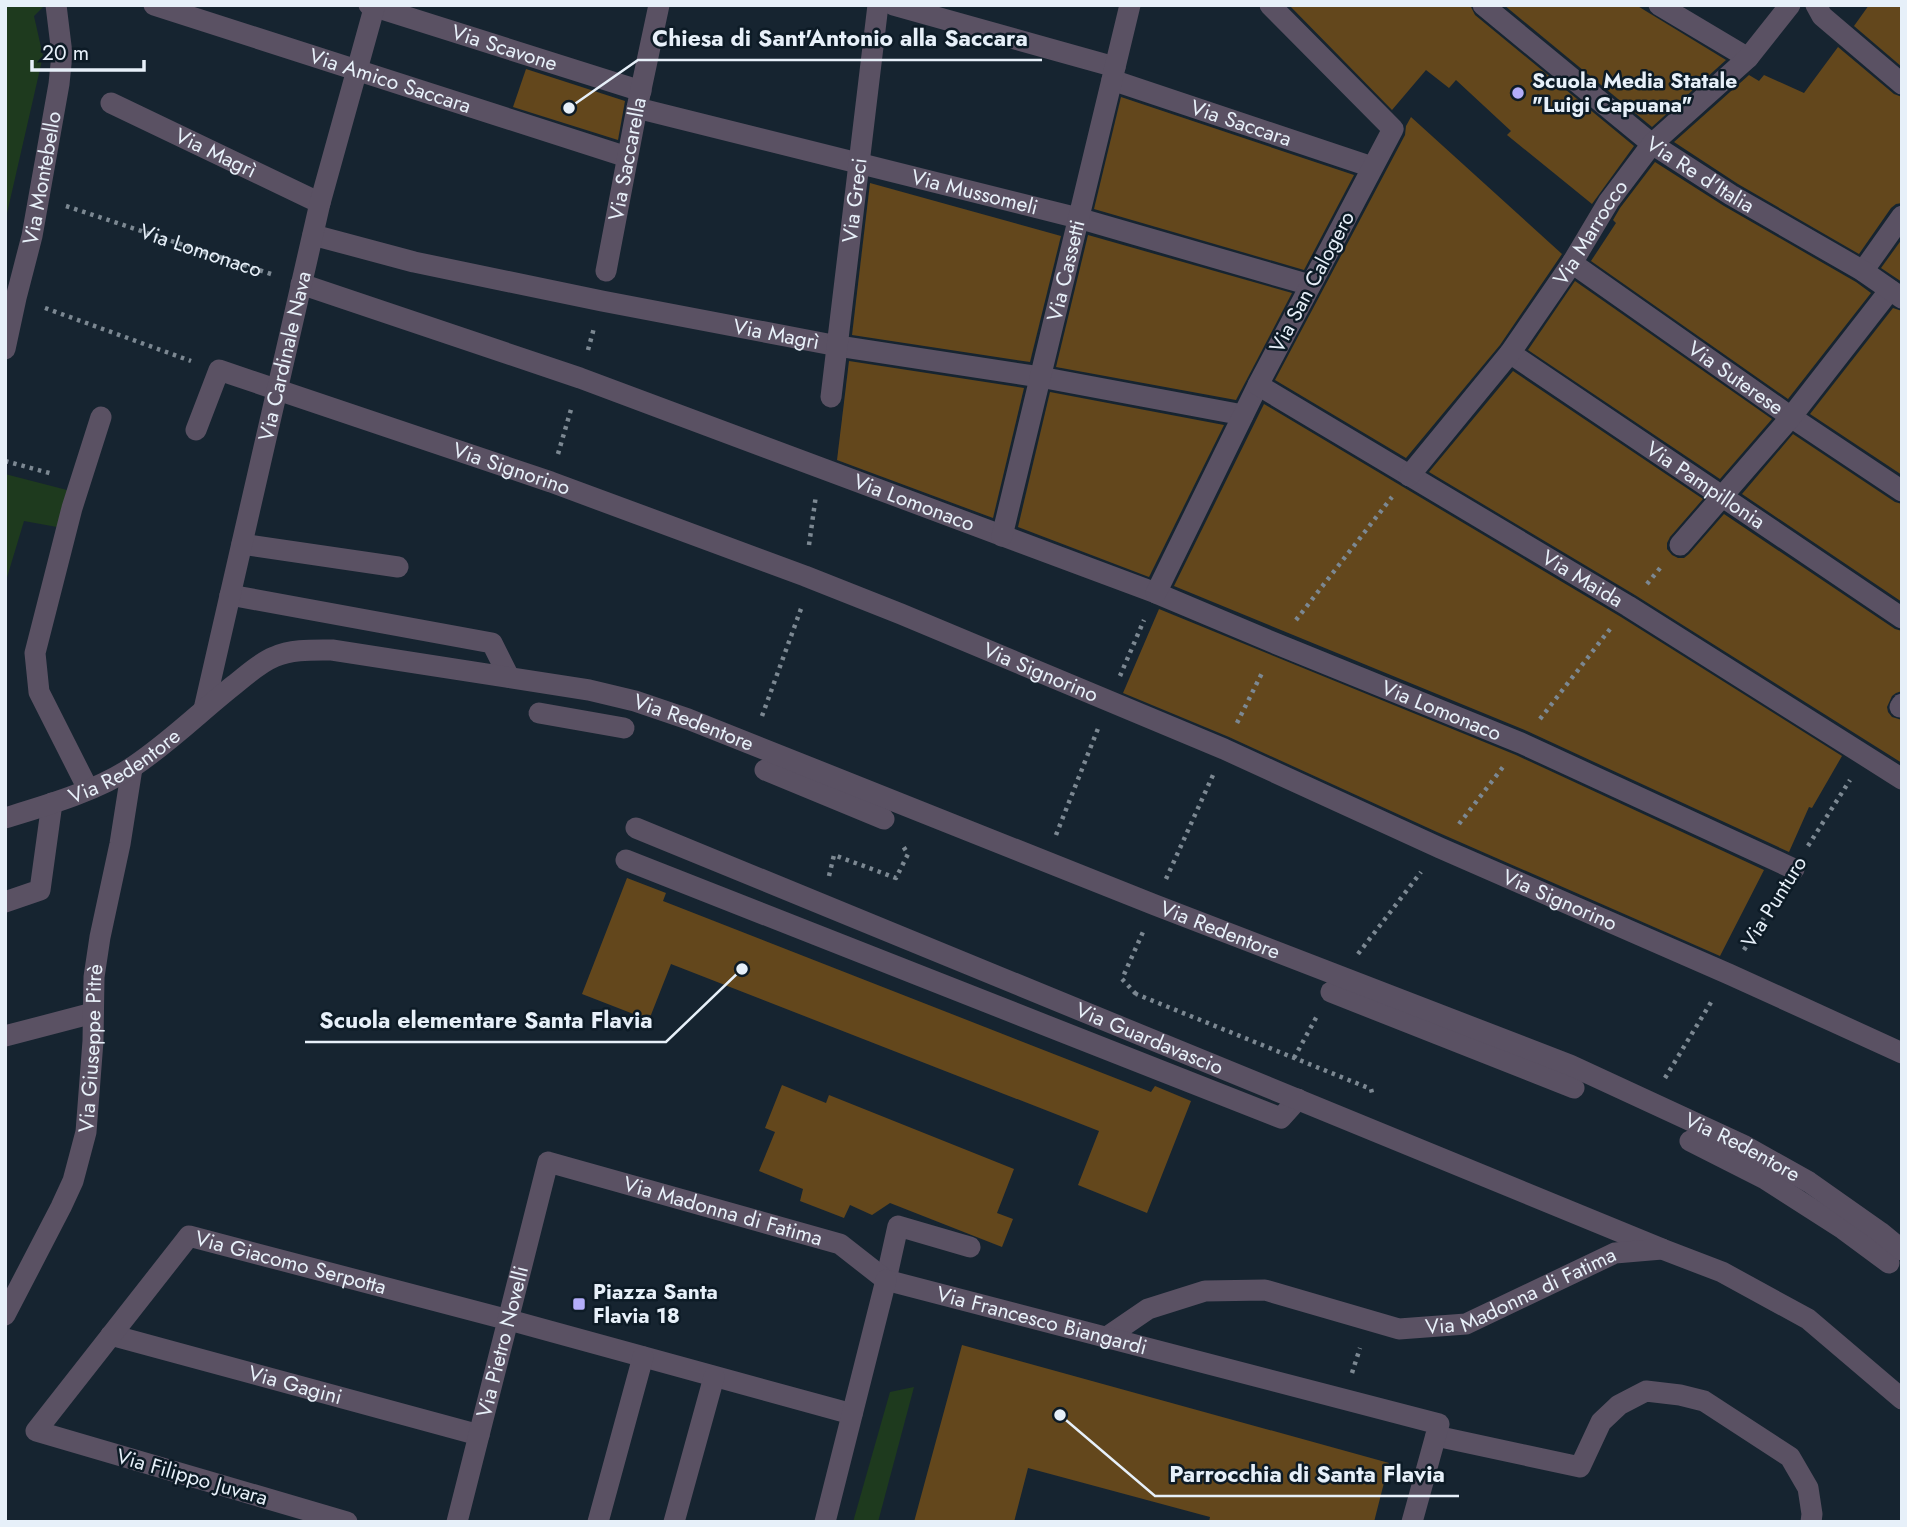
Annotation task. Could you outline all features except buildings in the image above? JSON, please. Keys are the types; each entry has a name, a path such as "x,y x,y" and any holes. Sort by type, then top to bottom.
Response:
{"street":[{"name":"Via Montebello","path":"5,349 32,236 59,84 62,54 56,5"},
{"name":"Via Amico Saccara","path":"153,5 627,157"},
{"name":"Via Saccarella","path":"606,271 659,5"},
{"name":"Via Greci","path":"831,397 878,5"},
{"name":"Via Saccara","path":"893,5 1113,73 1372,167"},
{"name":"Via Cassetti","path":"1002,536 1130,5"},
{"name":"Via San Calogero","path":"1156,593 1258,385 1393,129 1270,5"},
{"name":"Via Re d'Italia","path":"1483,5 1652,144 1731,195 1863,271 1896,294"},
{"path":"1660,5 1748,58"},
{"path":"1816,5 1822,16 1902,85"},
{"name":"Via Cardinale Nava","path":"204,709 320,203 372,6"},
{"name":"Via Scavone","path":"372,6 639,100"},
{"name":"Via Marrocco","path":"1409,476 1510,353 1572,262 1609,201 1652,144 1748,58 1787,6"},
{"name":"Via Mussomeli","path":"639,100 861,164 1078,218 1310,285"},
{"name":"Via Magrì","path":"111,103 320,203"},
{"path":"1863,271 1902,216"},
{"name":"Via Magrì","path":"313,235 414,262 602,301 838,346 1040,377 1243,415"},
{"name":"Via Suterese","path":"1572,262 1790,417 1902,491"},
{"name":"Via Lomonaco","path":"301,284 580,378 1156,593 1521,743 1794,869"},
{"path":"1680,545 1896,294"},
{"name":"Via Pampillonia","path":"1510,353 1902,618"},
{"name":"Via Signorino","path":"196,430 219,370 551,482 901,614 1224,749 1902,1053"},
{"name":"Via Maida","path":"1258,385 1629,606 1902,779"},
{"path":"88,789 39,692 35,653 101,417"},
{"path":"242,544 398,568"},
{"path":"230,595 492,643 509,677"},
{"name":"Via Redentore","path":"5,818 88,789 132,768 255,668 275,656 301,650 332,650 600,692 688,719 1155,905 1570,1065 1744,1145 1809,1182 1880,1232 1895,1256"},
{"name":"Via Redentore","path":"539,713 624,728"},
{"name":"Via Giuseppe Pitrè","path":"5,1315 73,1181 86,1132 93,1041 94,976 132,768"},
{"name":"Via Redentore","path":"765,770 884,819"},
{"path":"5,902 40,890 52,803"},
{"name":"Via Guardavascio","path":"636,828 1662,1249"},
{"path":"626,860 1281,1118 1297,1099"},
{"path":"1331,992 1574,1088"},
{"path":"5,1036 93,1013"},
{"name":"Via Redentore","path":"1690,1141 1765,1179 1843,1229 1895,1256"},
{"name":"Via Madonna di Fatima","path":"548,1162 840,1244 886,1280"},
{"name":"Via Pietro Novelli","path":"457,1522 548,1162"},
{"path":"825,1522 898,1226 970,1247"},
{"name":"Via Giacomo Serpotta","path":"36,1432 189,1236 509,1320"},
{"name":"Via Madonna di Fatima","path":"1107,1337 1148,1309 1205,1291 1265,1290 1399,1329 1466,1324 1615,1253 1662,1249 1722,1272 1808,1319 1902,1399"},
{"name":"Via Francesco Biangardi","path":"886,1280 1344,1400 1437,1430 1580,1467 1601,1422 1619,1405 1646,1391 1704,1401 1790,1457 1808,1488 1811,1522"},
{"path":"509,1320 852,1414"},
{"name":"Via Gagini","path":"111,1335 479,1435"},
{"path":"598,1522 643,1357"},
{"path":"674,1522 714,1377"},
{"path":"1412,1522 1437,1430"},
{"name":"Via Filippo Juvara","path":"36,1432 347,1522"}],"path":[{"name":"Via Lomonaco","path":"60,204 301,284"},
{"path":"16,298 188,359"},
{"path":"5,461 81,481"},
{"name":"Via Punturo","path":"1650,1101 1865,757"},
{"path":"822,904 834,855 896,878 908,854 884,819"},
{"path":"1344,1400 1368,1320"}],"green space":[{"path":"5,5 43,7 34,16 43,56 5,222"},
{"path":"5,474 67,490 57,527 24,521 5,584"},
{"path":"914,1387 878,1522 853,1522 890,1392"}],"place":[{"name":"Scuola Media Statale \"Luigi Capuana\"","path":"1518,93"},
{"name":"Chiesa di Sant'Antonio alla Saccara","path":"569,108"},
{"name":"Scuola elementare Santa Flavia","path":"742,969"},
{"name":"Piazza Santa Flavia 18","path":"579,1304"},
{"name":"Parrocchia di Santa Flavia","path":"1060,1415"}]}
